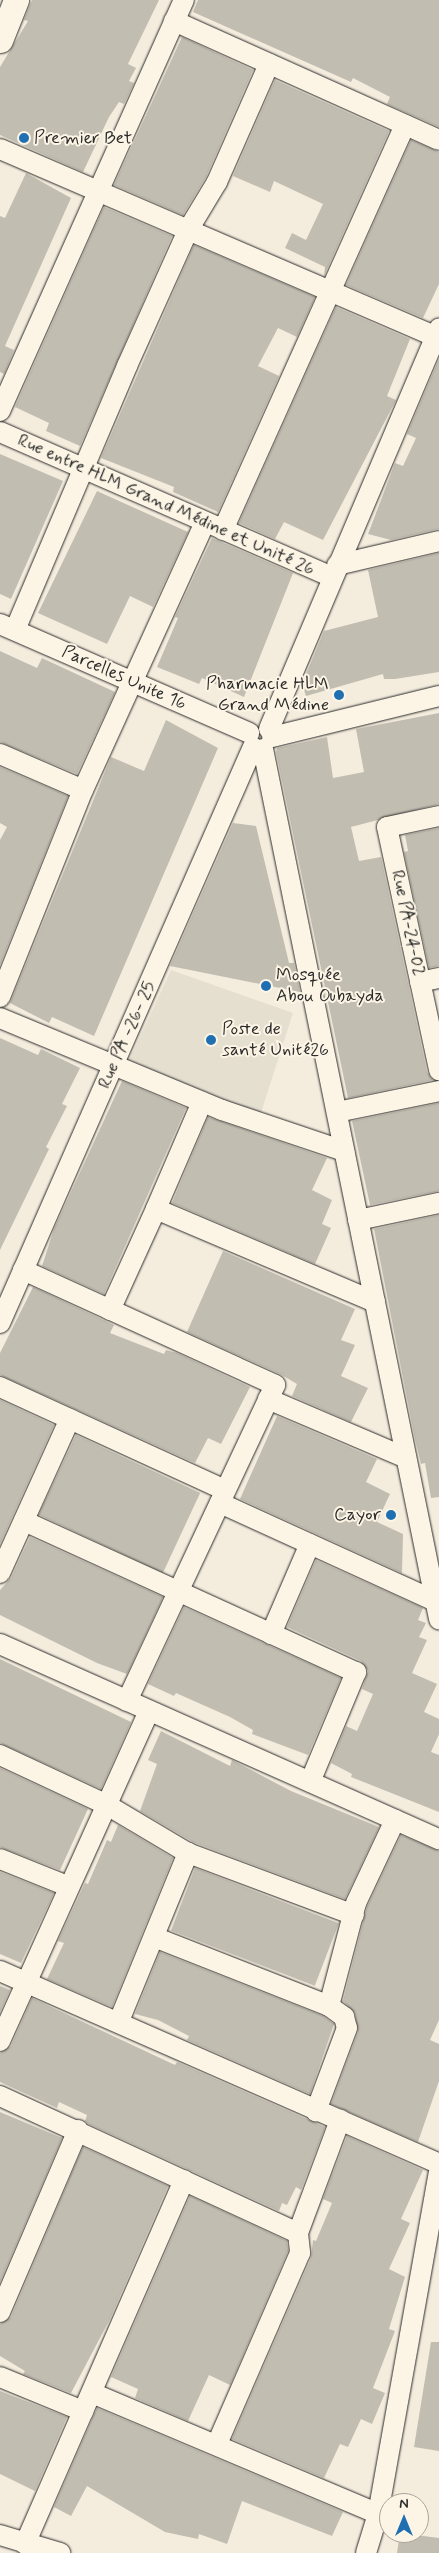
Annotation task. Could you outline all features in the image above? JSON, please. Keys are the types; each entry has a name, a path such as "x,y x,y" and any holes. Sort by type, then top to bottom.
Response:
{"main road":[{"path":"0,40 16,0"}],"street":[{"path":"0,411 184,0"},
{"path":"174,21 439,140"},
{"path":"7,627 83,469 188,230 217,182 269,64"},
{"path":"223,530 405,125"},
{"path":"0,149 329,291 438,334"},
{"name":"Rue PA -26- 25","path":"0,1323 113,1065 261,739 438,334"},
{"name":"Rue entre HLM Grand Médine et Unité 26","path":"0,432 223,530 334,571"},
{"path":"0,997 83,790 135,683 205,522"},
{"path":"334,571 439,541"},
{"name":"Parcelles Unite 16","path":"7,627 261,739"},
{"path":"437,1610 431,1537 406,1458 261,739 439,696"},
{"path":"0,754 83,790"},
{"name":"Rue PA-24-02","path":"439,816 387,827 430,980 439,1070"},
{"path":"1,1020 202,1102 344,1151"},
{"path":"336,1112 439,1091"},
{"path":"110,1310 202,1102"},
{"path":"358,1220 439,1203"},
{"path":"156,1209 375,1302"},
{"path":"23,1270 274,1385 127,1701"},
{"path":"0,1387 70,1419 437,1610"},
{"path":"268,1399 406,1458"},
{"path":"0,1573 70,1419"},
{"path":"24,1521 356,1672 310,1782"},
{"path":"271,1634 310,1544"},
{"path":"0,1644 439,1839"},
{"path":"0,2040 67,1886 149,1710"},
{"path":"0,1756 106,1805 188,1853 354,1915"},
{"path":"329,2006 356,1903 396,1820"},
{"path":"119,2021 188,1853"},
{"path":"0,1859 67,1886"},
{"path":"154,1937 329,2006 344,2017 347,2028 316,2111"},
{"path":"0,1971 119,2021 316,2111 439,2164"},
{"path":"0,2096 78,2130 298,2233"},
{"path":"218,2444 300,2253 298,2233 340,2120"},
{"path":"0,2312 78,2130"},
{"path":"366,2553 378,2514 435,2214 439,2172"},
{"path":"26,2544 82,2411 92,2393 184,2180"},
{"path":"0,2377 82,2411"},
{"path":"92,2393 218,2444 378,2514"},
{"path":"0,2535 60,2553"}],"shaded area":[{"name":"Poste de santé Unité26","path":"171,970 293,1013 258,1122 126,1067"}],"building":[{"path":"32,0 159,0 128,64 136,68 129,81 134,83 124,104 119,102 109,117 83,172 0,135 0,67 28,21 24,20"},
{"path":"198,0 439,0 439,127 387,104 390,97 353,78 351,82 193,12"},
{"path":"182,37 253,70 206,177 183,215 114,185"},
{"path":"275,80 389,131 324,276 325,267 285,248 292,233 306,240 323,204 274,181 270,192 233,176"},
{"path":"411,140 439,152 439,284 423,318 346,285"},
{"path":"26,173 71,198 5,346 14,350 4,374 0,372 0,216 5,218"},
{"path":"104,207 172,236 80,446 46,431 49,423 15,407"},
{"path":"194,245 315,297 297,337 278,328 258,366 279,376 218,512 173,492 174,487 101,458"},
{"path":"336,307 410,339 387,396 396,400 323,540 284,522 275,539 239,523"},
{"path":"439,359 439,529 391,540 368,534 395,463 403,466 416,438 407,434"},
{"path":"0,454 63,481 11,599 0,594"},
{"path":"97,491 188,532 153,607 130,596 107,644 38,613"},
{"path":"212,538 293,573 244,697 202,678 199,684 157,667 178,618 175,617"},
{"path":"439,553 439,672 395,679 384,679 383,674 306,696 302,684 324,631 378,617 368,570"},
{"path":"0,651 37,668 42,658 115,692 77,774 0,742"},
{"path":"439,713 439,804 351,827 359,861 381,857 427,1072 433,1080 348,1098 276,752 277,748 327,737 333,778 364,772 356,729"},
{"path":"166,720 218,748 94,1036 52,1017 49,1023 10,1003 111,757 144,771"},
{"path":"0,767 68,796 0,965 0,840 7,827 0,823"},
{"path":"233,823 256,826 289,963 294,963 300,992 170,966"},
{"path":"439,828 439,966 429,968 404,852 408,851 405,835"},
{"path":"0,1038 38,1055 41,1049 80,1068 62,1104 67,1106 46,1147 49,1149 0,1250"},
{"path":"122,1081 186,1108 104,1294 42,1266 54,1229"},
{"path":"439,1103 439,1191 370,1205 352,1121"},
{"path":"208,1117 327,1158 312,1190 332,1200 322,1224 331,1228 315,1264 172,1203"},
{"path":"439,1215 439,1497 431,1498 425,1463 421,1464 415,1439 374,1229"},
{"path":"223,1251 355,1309 341,1340 355,1345 341,1376 368,1388 351,1422 292,1396 297,1384 280,1374 187,1332"},
{"path":"33,1287 114,1325 110,1333 164,1354 166,1350 177,1353 250,1387 221,1444 208,1438 195,1463 0,1375 0,1353"},
{"path":"0,1400 54,1425 0,1544"},
{"path":"277,1416 377,1459 366,1482 390,1494 377,1522 403,1534 402,1573 240,1499"},
{"path":"76,1435 200,1493 163,1573 39,1515"},
{"path":"30,1537 163,1597 127,1674 97,1663 0,1615 0,1590 11,1578"},
{"path":"316,1560 423,1608 418,1620 426,1623 419,1637 427,1640 412,1673 437,1684 424,1712 439,1719 439,1734 431,1752 439,1755 439,1812 351,1777 352,1774 331,1763 346,1726 357,1731 373,1694 362,1689 368,1671 361,1661 287,1627"},
{"path":"184,1607 341,1678 308,1755 252,1734 253,1730 230,1717 176,1693 174,1696 148,1684"},
{"path":"0,1659 131,1722 101,1789 0,1743"},
{"path":"161,1731 230,1766 232,1760 291,1791 379,1827 345,1899 193,1842 140,1811 157,1764 148,1760"},
{"path":"0,1768 88,1809 60,1870 0,1847"},
{"path":"118,1825 173,1858 112,2007 47,1979 64,1943 58,1941 85,1883 88,1884 107,1840 111,1842"},
{"path":"401,1835 439,1851 439,2020 430,2040 439,2044 439,2081 418,2142 331,2104 358,2032 355,2013 343,2001 367,1907"},
{"path":"195,1868 339,1923 315,1986 171,1931"},
{"path":"0,1872 54,1893 21,1963 0,1954"},
{"path":"160,1952 323,2016 334,2024 310,2094 187,2040 189,2036 158,2020 135,2014"},
{"path":"0,1986 10,1990 0,2012"},
{"path":"32,1998 175,2065 177,2062 325,2127 301,2190 296,2187 287,2205 282,2203 279,2211 89,2124 85,2121 87,2115 59,2102 57,2108 0,2082 0,2053 11,2046"},
{"path":"0,2112 62,2138 0,2282"},
{"path":"347,2136 423,2170 401,2219 410,2223 389,2269 405,2277 389,2329 395,2331 373,2388 385,2393 372,2424 361,2419 348,2447 340,2444 324,2478 232,2439 311,2258 313,2240 316,2241 332,2203 323,2199"},
{"path":"83,2147 168,2186 110,2319 71,2393 23,2374 25,2371 0,2356 0,2324 11,2317"},
{"path":"190,2196 287,2241 288,2251 230,2385 209,2375 188,2421 135,2398 138,2389 111,2377"},
{"path":"431,2342 439,2342 439,2451 414,2447"},
{"path":"0,2391 67,2417 35,2491 0,2474"},
{"path":"97,2408 343,2512 332,2536 242,2501 227,2544 199,2534 198,2539 165,2532 87,2486 71,2516 54,2507"},
{"path":"429,2537 439,2538 439,2553 397,2553 398,2543 429,2543"}],"place":[{"name":"Premier Bet","path":"24,138"},
{"name":"Pharmacie HLM Grand Médine","path":"339,695"},
{"name":"Mosquée Abou Oubayda","path":"266,986"},
{"name":"Poste de santé Unité26","path":"211,1040"},
{"name":"Cayor","path":"391,1515"}]}
